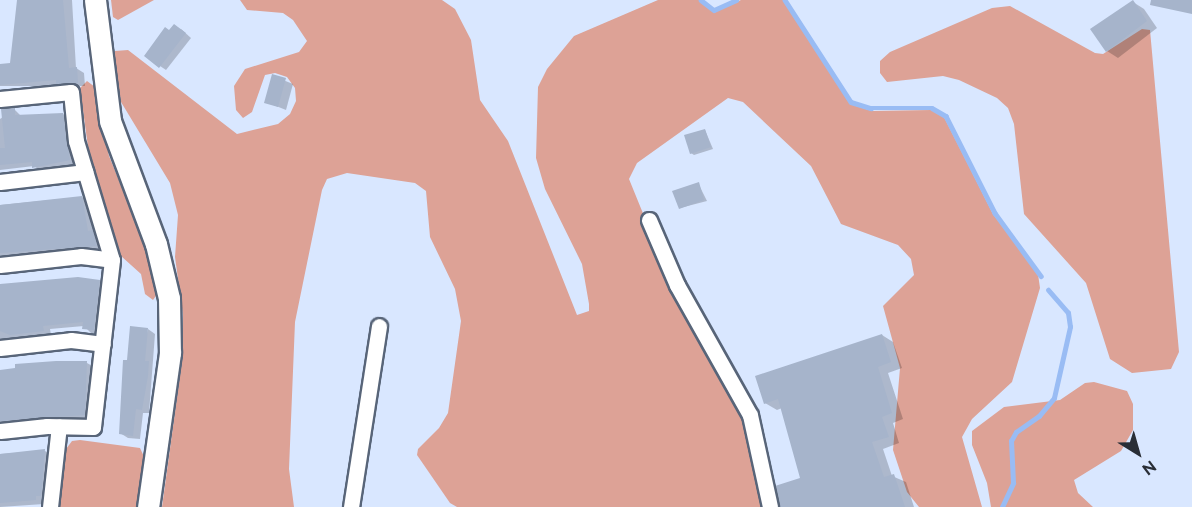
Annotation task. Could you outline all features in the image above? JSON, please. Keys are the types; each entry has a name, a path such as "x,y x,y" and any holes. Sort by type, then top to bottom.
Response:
{"street":[{"path":"95,0 112,129 156,244 169,297 170,353 148,507"},
{"path":"0,99 71,92 76,141 112,260 93,427 58,426 0,431"},
{"path":"0,182 85,172"},
{"path":"649,220 677,285 750,415 770,507"},
{"path":"0,265 81,256 112,260"},
{"path":"351,507 379,326"},
{"path":"0,348 71,340 103,344"},
{"path":"50,507 58,426"}],"shaded area":[{"path":"111,0 154,0 118,20 113,17"},
{"path":"240,0 442,0 455,9 471,40 480,100 508,141 577,315 589,311 582,264 545,189 536,158 538,87 547,69 574,36 658,0 699,0 714,12 741,0 783,0 850,104 872,111 931,110 944,117 993,214 1038,274 1040,288 1012,382 972,419 962,437 982,507 919,507 907,492 893,450 900,368 883,306 914,275 911,259 898,245 841,224 811,166 743,102 728,98 637,163 629,179 673,287 746,416 766,507 457,507 450,503 417,455 418,449 439,428 448,413 461,321 455,289 430,237 426,191 415,183 347,173 327,179 322,190 295,322 289,469 294,507 162,507 183,354 183,315 175,257 178,215 170,183 121,102 114,58 115,51 128,50 237,134 278,124 290,114 296,101 295,88 287,77 275,73 265,75 252,112 243,118 236,110 234,86 245,69 299,52 307,41 293,20 283,13 247,10"},
{"path":"1010,6 1095,53 1103,54 1142,29 1150,30 1179,352 1171,369 1132,373 1110,359 1086,283 1024,214 1014,124 1008,108 997,98 959,80 943,76 887,82 880,73 880,61 890,52 992,8"},
{"path":"87,81 95,87 109,156 146,247 158,293 153,300 145,294 141,274 121,256 88,147 80,88"},
{"path":"1094,382 1127,391 1133,404 1133,430 1121,451 1074,480 1078,493 1093,507 991,507 987,483 972,445 972,431 1004,407 1060,400 1085,383"},
{"path":"80,440 140,448 145,459 138,507 57,507 63,453 72,441"}],"building":[{"path":"17,0 63,0 69,68 77,67 78,83 56,84 56,80 0,85 0,64 10,63"},
{"path":"1133,0 1147,21 1106,52 1090,29"},
{"path":"1151,0 1192,0 1192,14 1150,5"},
{"path":"174,24 186,33 159,68 144,56 165,27 169,30"},
{"path":"272,74 286,78 278,107 264,103"},
{"path":"15,107 15,115 63,113 70,160 32,168 32,162 0,165 0,148 5,148 1,109"},
{"path":"705,129 711,147 690,154 684,135"},
{"path":"699,182 704,200 679,209 672,191"},
{"path":"82,196 88,231 93,230 97,246 0,253 0,205"},
{"path":"78,277 100,280 94,330 82,329 83,322 43,326 44,331 10,335 0,331 0,284"},
{"path":"130,326 148,328 145,361 149,361 142,410 136,409 133,436 119,434 123,360 127,360"},
{"path":"882,334 891,362 878,367 892,413 882,417 889,437 872,442 884,477 894,474 905,507 780,507 775,486 800,478 778,399 764,404 755,376"},
{"path":"87,361 85,415 0,421 0,370 15,368 15,364"},
{"path":"45,449 41,496 36,496 36,500 0,503 0,454"}],"waterway":[{"path":"701,0 714,10 736,0"},
{"path":"785,0 851,102 871,108 932,108 946,116 995,213 1041,276"},
{"path":"1002,507 1013,483 1011,441 1016,432 1039,416 1054,398 1070,327 1068,313 1048,290"}]}
